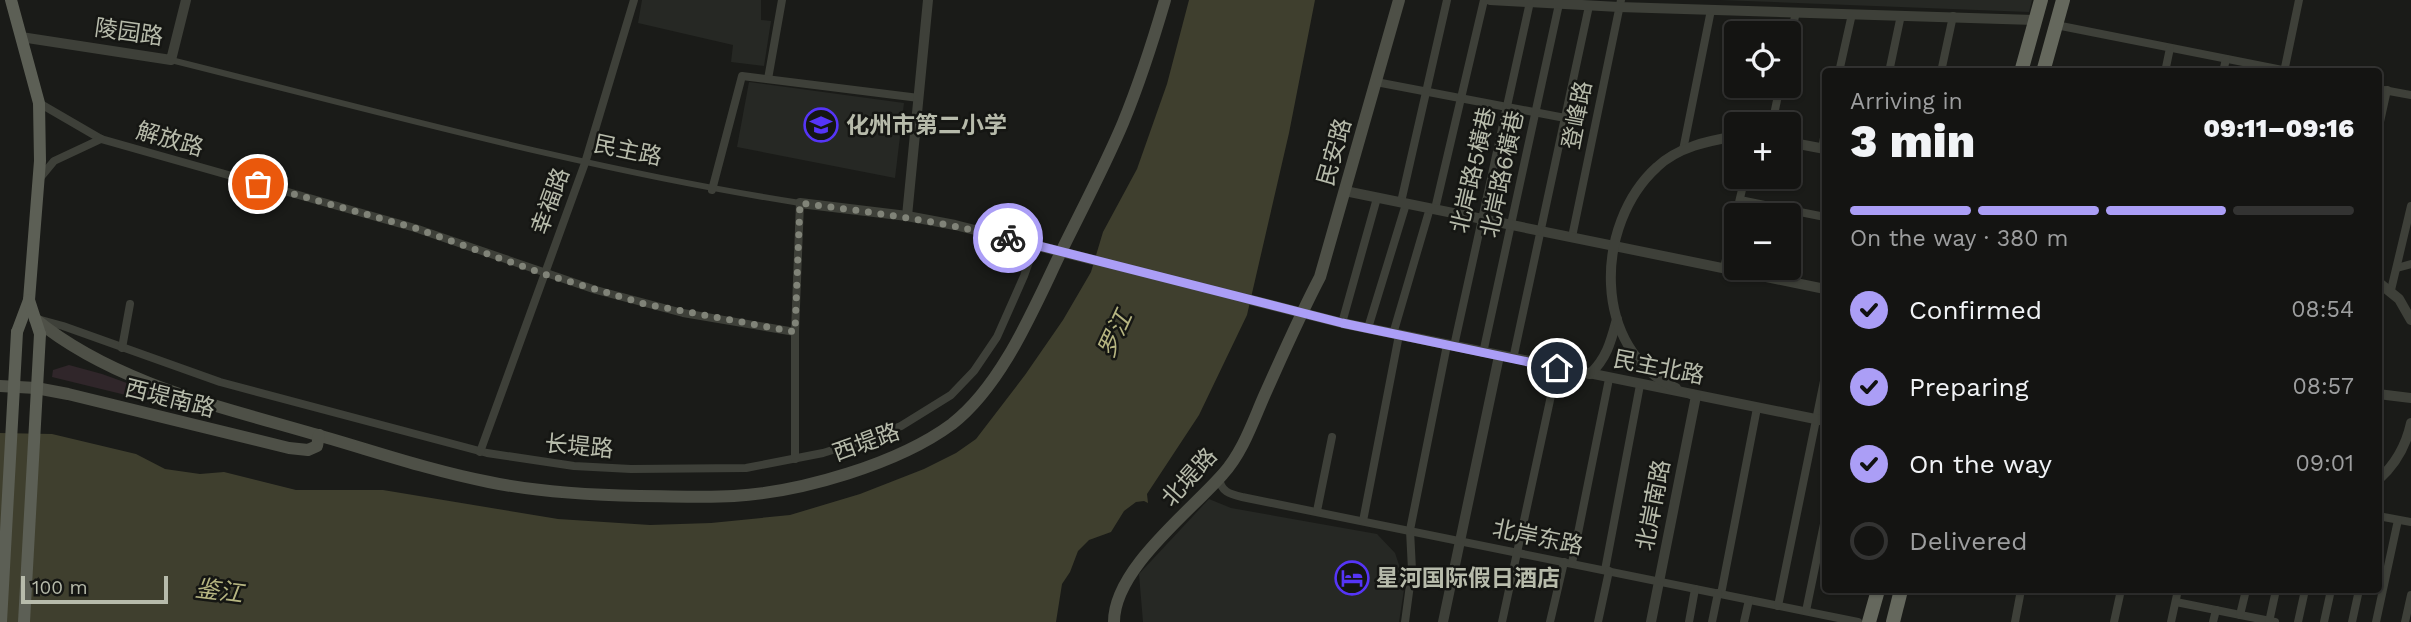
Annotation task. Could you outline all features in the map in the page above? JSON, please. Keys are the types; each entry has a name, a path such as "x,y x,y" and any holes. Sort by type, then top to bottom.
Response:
{"highway":[{"path":"2022,68 2041,0"},
{"path":"2044,68 2063,0"},
{"path":"1869,622 1877,593"},
{"path":"1893,622 1900,593"}],"main road":[{"path":"1,622 17,332 29,300 38,180 39,103 10,0"},
{"name":"西堤路","path":"35,319 112,367 144,381 206,403 397,460 469,478 560,492 735,496 813,482 898,455 927,440 973,405 996,373 1036,304 1124,121 1165,0"},
{"name":"民安路","path":"1301,313 1320,277 1399,0"},
{"path":"24,622 40,334 29,300"},
{"name":"北堤路","path":"1114,622 1119,595 1130,575 1231,464 1247,436 1301,313"},
{"name":"西堤南路","path":"0,386 46,389 289,449 312,449 317,446 319,435"}],"street":[{"name":"陵园路","path":"21,37 171,60 186,0"},
{"name":"幸福路","path":"480,452 585,163 634,0"},
{"path":"768,79 782,0"},
{"path":"907,216 928,0"},
{"path":"1368,328 1403,203 1447,0"},
{"path":"1363,521 1396,334 1432,209 1484,0"},
{"path":"1490,0 1589,6 1620,4 1711,10 2036,20"},
{"path":"2288,68 2299,0"},
{"name":"北岸路5橫巷","path":"1405,622 1412,570 1410,530 1530,2"},
{"name":"北岸路6橫巷","path":"1483,352 1559,4"},
{"name":"登峰路","path":"1572,237 1620,4"},
{"path":"1513,359 1589,6"},
{"path":"1683,150 1711,10"},
{"path":"1794,21 1796,12"},
{"path":"1840,68 1852,14"},
{"path":"1890,68 1902,15"},
{"path":"1942,68 1953,16"},
{"path":"2056,25 2272,68"},
{"path":"2166,68 2170,48"},
{"path":"2224,68 2226,59"},
{"name":"民主路","path":"171,60 585,163 712,190 955,225 1280,307"},
{"path":"712,190 742,76 919,98"},
{"path":"1376,82 1565,118"},
{"path":"2383,89 2411,95"},
{"name":"解放路","path":"39,103 101,139 415,228 544,274 645,304 795,332"},
{"path":"1696,396 1665,383 1633,352 1617,319 1609,292 1609,271 1625,211 1638,189 1657,166 1683,150 1724,138"},
{"name":"解放路","path":"38,180 54,161 101,139"},
{"path":"1801,145 1822,149"},
{"path":"1739,203 1742,189"},
{"path":"1345,191 1724,268"},
{"path":"1342,323 1377,198"},
{"path":"1740,200 1822,216"},
{"path":"795,459 795,332 800,203"},
{"path":"2391,290 2411,206"},
{"name":"长堤路","path":"35,319 63,326 220,382 286,402 480,452 562,464 631,469 746,468 795,459 887,432 937,405 961,386 997,337 1035,245"},
{"path":"2397,268 2411,264"},
{"path":"1785,280 1822,287"},
{"path":"2382,284 2391,290 2411,320"},
{"path":"122,348 130,304"},
{"name":"民主北路","path":"1280,307 1342,323 1574,372 1821,420"},
{"path":"1574,372 1590,374 1601,365 1617,319"},
{"path":"1443,622 1499,356"},
{"path":"1502,622 1557,368"},
{"path":"1550,622 1568,563 1609,379"},
{"path":"1598,622 1640,385"},
{"path":"2382,394 2411,398"},
{"name":"北岸南路","path":"1651,622 1696,396"},
{"path":"1712,622 1757,408"},
{"path":"1778,606 1821,420"},
{"path":"2382,476 2403,450 2411,423"},
{"path":"1317,512 1332,437"},
{"path":"1219,478 1225,491"},
{"name":"北岸东路","path":"1205,492 1225,491 1857,622"},
{"path":"2382,517 2411,523"},
{"path":"2376,622 2398,520"},
{"path":"1806,611 1822,534"},
{"path":"1689,622 1696,589"},
{"path":"2015,622 2020,593"},
{"path":"2114,622 2120,593"},
{"path":"2171,622 2178,593"},
{"path":"2242,618 2246,593"},
{"path":"2176,603 2271,622 2276,593"},
{"path":"2298,622 2304,593"},
{"path":"2324,622 2330,593"},
{"path":"2352,622 2358,593"},
{"path":"2404,622 2411,595"},
{"path":"1744,622 1749,600"},
{"path":"2213,622 2216,610"}],"shaded area":[{"path":"642,0 761,0 761,20 771,21 764,66 731,62 733,45 638,23"},
{"path":"1720,0 2032,0 2029,12"},
{"name":"化州市第二小学","path":"749,82 904,103 895,178 737,147"},
{"path":"69,365 185,404 183,409 52,377 53,370"},
{"path":"1209,499 1231,508 1377,534 1395,553 1405,583 1399,622 1143,622 1139,574"}],"water":[{"path":"1189,0 1315,0 1289,133 1247,315 1199,415 1147,494 1148,503 1136,502 1124,511 1111,532 1089,540 1078,551 1062,584 1056,622 0,622 0,433 52,434 136,454 165,469 200,474 224,472 296,490 383,490 558,519 650,525 711,523 790,515 860,494 924,469 956,453 976,439 1025,375 1063,320 1091,272 1103,232 1137,169 1167,84"}],"way so far":[{"path":"258,184 415,228 544,274 645,304 719,320 795,332 800,203 907,216 1008,238"}],"place":[{"name":"化州市第二小学","path":"821,125"},
{"name":"星河国际假日酒店","path":"1352,578"}],"route":[{"path":"1008,238 1342,323 1557,368"}],"water label":[{"name":"罗江","path":"1115,334"},
{"name":"鉴江","path":"219,591"}]}
